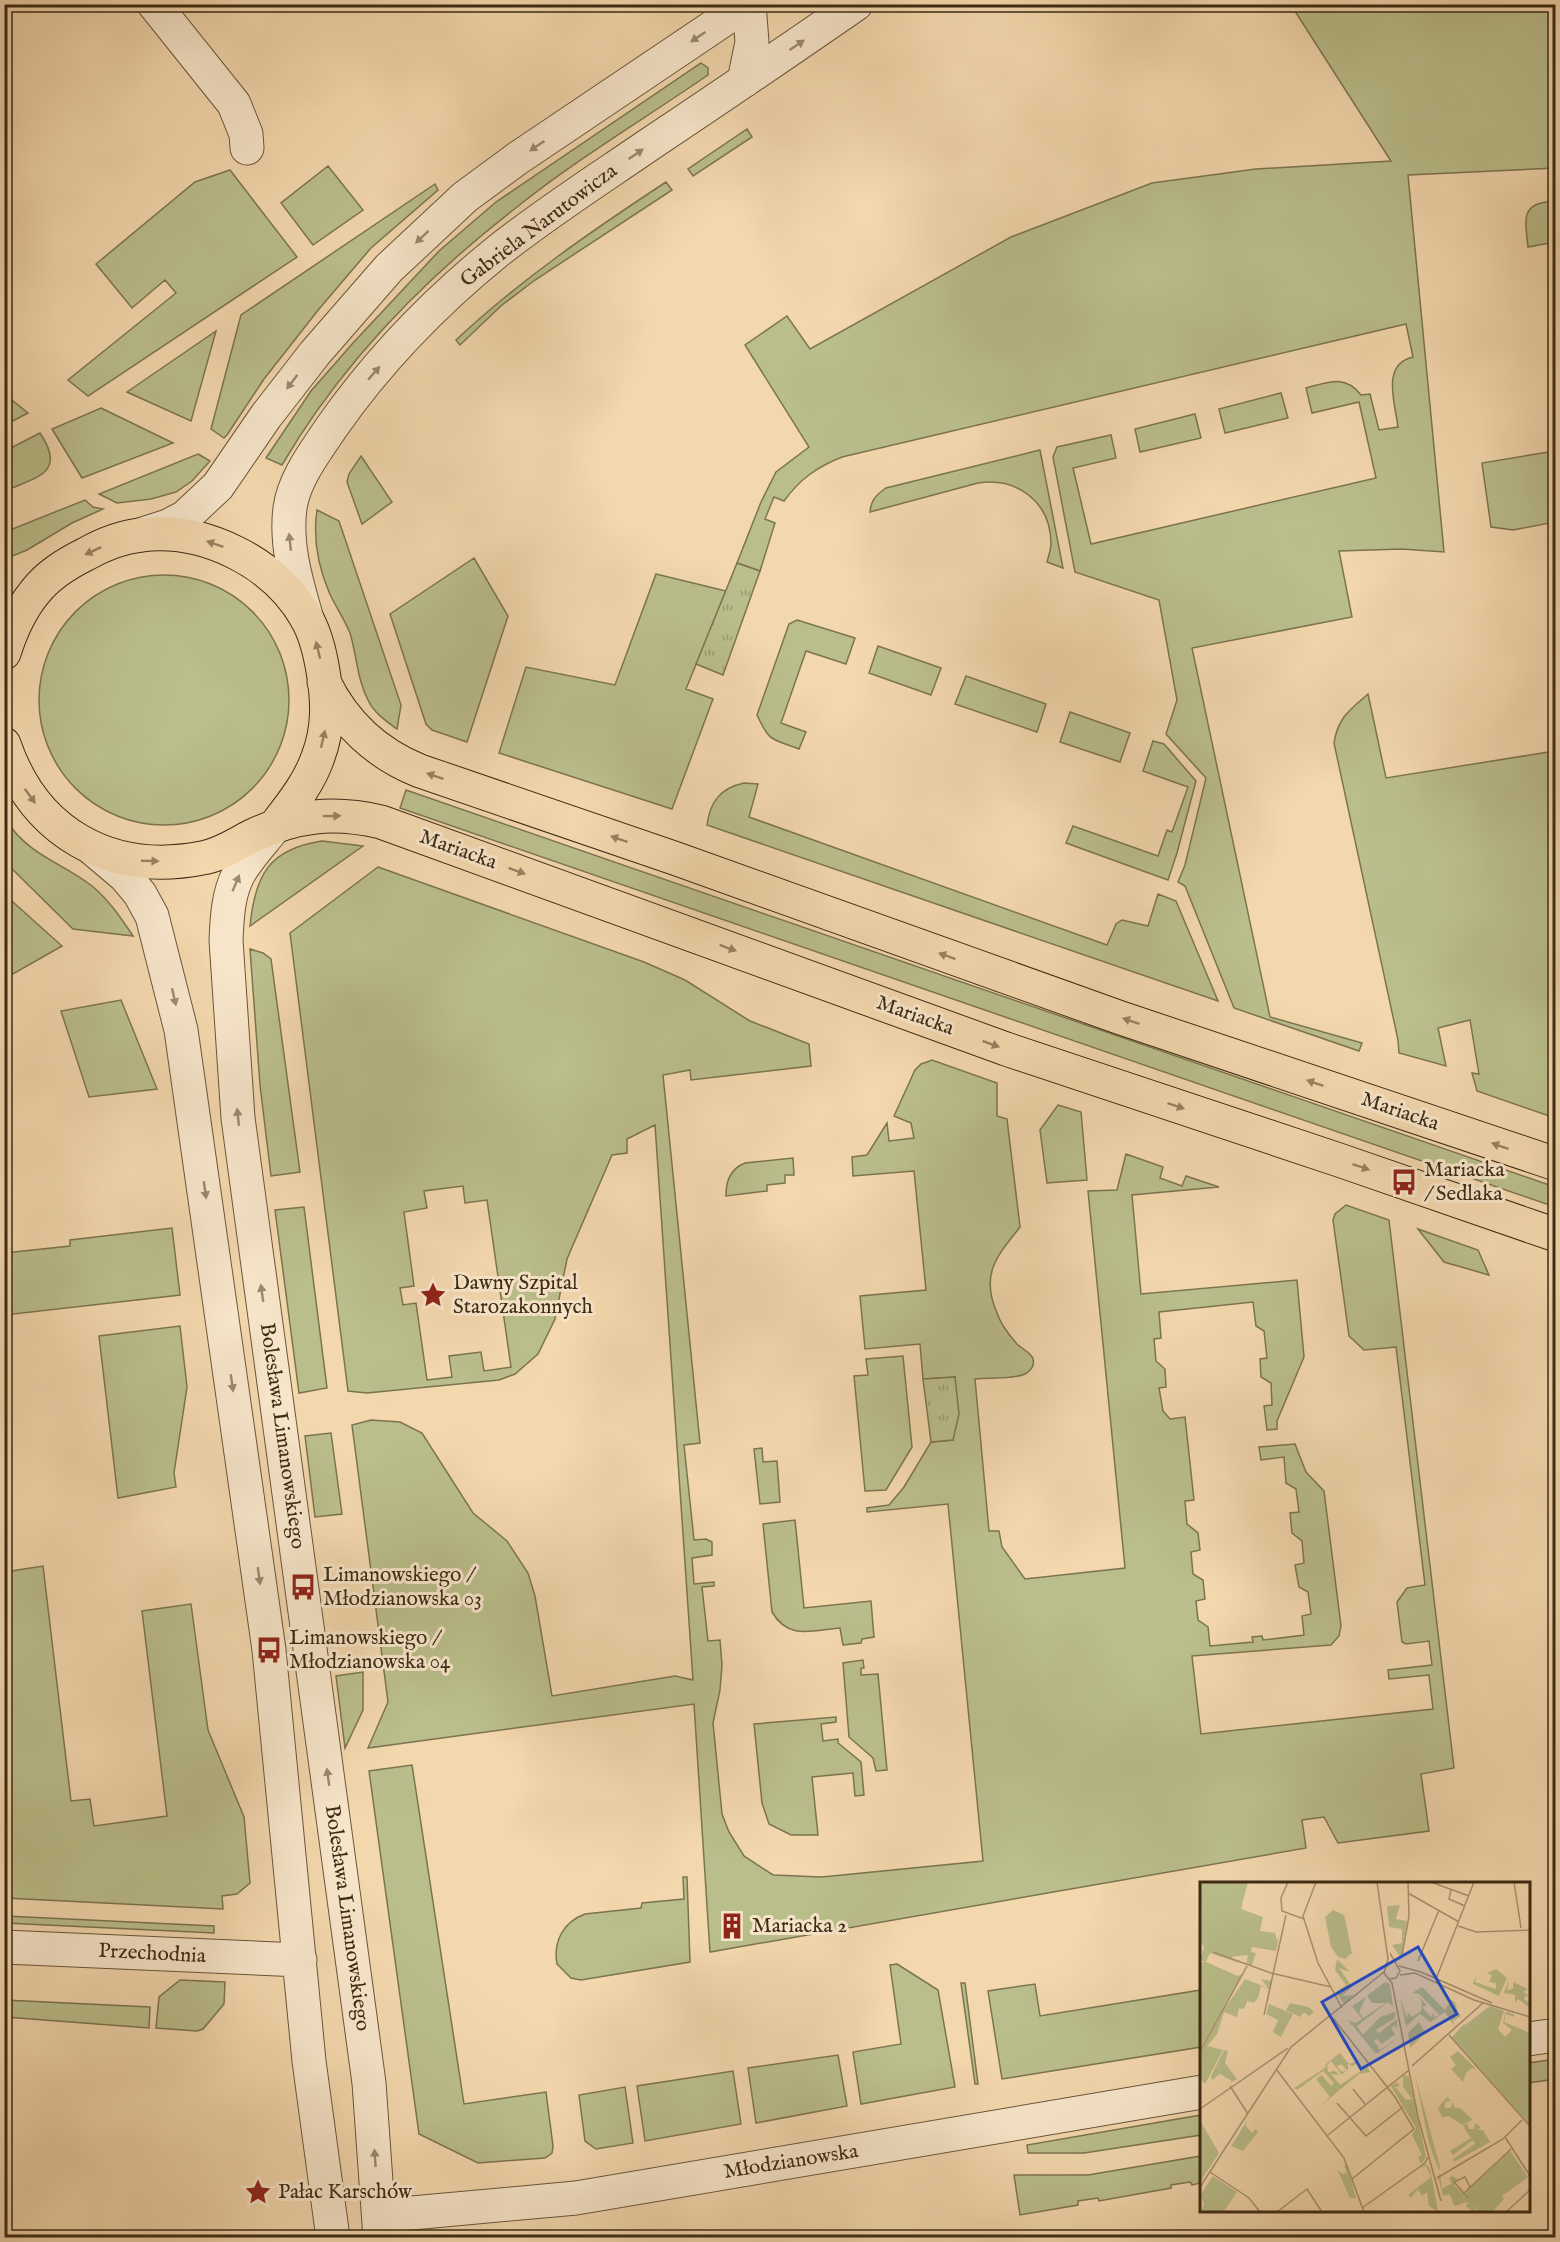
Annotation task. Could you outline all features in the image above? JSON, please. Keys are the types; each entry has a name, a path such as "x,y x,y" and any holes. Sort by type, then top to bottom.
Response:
{"main road":[{"path":"4,653 22,611 34,592 50,576 92,550 116,541 140,535 184,536 226,548 264,570 281,585 307,619 315,638 328,708 319,754 304,787 275,826"},
{"path":"4,590 50,576"},
{"name":"Mariacka","path":"324,682 334,702 358,730 383,752 410,767 674,858 1121,1018 1556,1164"},
{"name":"Mariacka","path":"4,744 19,779 43,812 75,839 111,856 134,860 177,861 202,858 225,851 275,826 297,819 329,815 354,816 381,822 1006,1049 1350,1163 1556,1235"}],"street":[{"path":"154,4 234,104 246,134 247,148"},
{"path":"140,535 168,526 185,517 218,486 266,416 315,353 388,268 465,197 518,158 748,4 752,42 744,81"},
{"name":"Gabriela Narutowicza","path":"307,619 292,561 289,534 290,507 310,459 351,399 422,318 499,251 581,191 856,4"},
{"name":"Bolesława Limanowskiego","path":"275,826 238,876 232,890 228,915 226,940 238,1118 367,2071 380,2227"},
{"name":"Bolesława Limanowskiego","path":"93,849 125,876 140,894 152,916 182,1030 269,1650 309,2061 333,2238"},
{"name":"Przechodnia","path":"4,1947 300,1960"},
{"path":"1530,2039 1556,2035"},
{"name":"Młodzianowska","path":"380,2227 576,2198 1200,2092"}],"green space":[{"path":"1291,5 1549,5 1556,35 1555,168 1408,175 1444,552 1402,549 1339,551 1352,617 1192,648 1270,1017 1362,1043 1359,1051 1234,1008 1185,886 1178,882 1185,865 1206,778 1166,734 1177,700 1159,600 1075,572 1053,457 1057,447 1111,435 1116,458 1073,468 1091,544 1376,478 1359,402 1312,413 1306,388 1336,381 1349,384 1361,395 1370,394 1379,430 1398,427 1392,386 1393,376 1403,361 1413,357 1406,324 842,457 810,475 796,486 784,501 774,497 765,519 775,523 760,571 737,563 761,502 776,472 809,447 745,345 787,316 810,349 1011,237 1152,183 1256,169 1391,161"},
{"path":"701,63 708,68 708,75 563,172 483,234 450,263 387,325 358,358 305,428 282,465 266,458 311,391 439,251 496,202"},
{"path":"747,129 752,137 693,176 688,169"},
{"path":"328,166 363,210 313,245 281,203"},
{"path":"230,170 297,257 88,396 68,380 176,293 165,280 132,308 96,264 195,182"},
{"path":"666,182 672,190 535,280 502,305 460,345 456,340 558,256"},
{"path":"435,184 438,190 371,248 319,309 264,379 227,435 224,438 211,429 241,315"},
{"path":"1555,202 1555,242 1528,247 1526,217 1528,212 1532,207"},
{"path":"216,331 191,421 127,392"},
{"path":"1281,393 1288,418 1225,433 1219,409"},
{"path":"7,396 28,413 5,425 5,397"},
{"path":"101,408 173,443 82,478 52,429"},
{"path":"1195,414 1201,438 1140,452 1135,429"},
{"path":"40,433 48,446 50,457 45,472 5,491 5,451"},
{"path":"1040,450 1063,568 1047,562 1051,546 1049,529 1038,505 1029,496 1006,484 978,483 870,512 875,498 886,488"},
{"path":"1555,451 1555,522 1513,530 1491,527 1482,463"},
{"path":"198,454 210,461 192,481 176,492 151,499 117,503 99,494"},
{"path":"361,456 392,502 362,524 347,482 349,474"},
{"path":"85,500 93,507 103,509 72,523 27,550 5,559 5,532"},
{"path":"317,510 339,521 401,705 397,729 377,713 364,692 350,633 329,592 322,572 316,541"},
{"path":"474,558 508,616 467,742 432,730 426,724 390,614"},
{"path":"737,563 760,571 723,675 696,664"},
{"path":"656,574 726,591 686,689 713,699 672,809 499,753 526,667 615,685"},
{"path":"152,575 176,575 212,584 234,596 253,611 268,630 280,652 287,676 289,700 287,724 280,748 268,770 253,789 234,804 212,816 176,825 152,825 116,816 94,804 75,789 60,770 48,748 39,712 39,688 48,652 60,630 75,611 94,596 116,584"},
{"path":"797,620 855,638 846,664 806,651 781,723 806,732 799,749 772,738 765,731 757,715 789,624"},
{"path":"878,646 941,668 931,695 869,673"},
{"path":"966,676 1046,704 1037,732 955,704"},
{"path":"1368,694 1386,778 1555,751 1555,1118 1477,1091 1472,1073 1479,1074 1470,1020 1438,1028 1446,1066 1399,1053 1334,743 1342,720"},
{"path":"1070,712 1130,733 1120,762 1060,742"},
{"path":"1153,741 1164,744 1196,781 1168,880 1066,843 1073,826 1158,856 1167,830 1172,832 1188,787 1143,771"},
{"path":"744,783 758,784 749,817 1107,945 1116,924 1122,920 1148,926 1158,894 1176,901 1218,1001 707,825 711,809 718,797 729,788"},
{"path":"406,790 1555,1187 1555,1207 400,808"},
{"path":"5,819 15,832 35,850 98,891 133,936 73,929 5,862"},
{"path":"322,841 363,846 250,926 256,892 268,867 289,850"},
{"path":"378,867 644,962 685,980 750,1021 809,1044 811,1066 691,1080 690,1070 663,1075 700,1443 684,1445 694,1540 706,1539 712,1542 712,1555 692,1558 694,1584 714,1582 714,1586 702,1587 708,1641 720,1640 722,1665 720,1690 713,1723 722,1814 729,1832 744,1856 773,1875 822,1877 983,1861 948,1504 867,1512 867,1508 889,1505 904,1487 931,1442 953,1440 955,1377 923,1379 920,1344 865,1349 860,1296 926,1290 914,1171 853,1176 852,1157 867,1155 887,1123 889,1141 914,1138 911,1123 894,1116 915,1070 921,1064 932,1060 997,1083 997,1116 1007,1119 1020,1227 998,1257 991,1276 990,1287 1001,1322 1017,1344 1031,1355 1033,1364 1029,1371 1019,1376 975,1379 989,1531 999,1531 1002,1547 1025,1579 1125,1568 1088,1191 1117,1190 1126,1154 1163,1167 1160,1178 1182,1186 1186,1176 1219,1187 1132,1195 1141,1294 1297,1280 1304,1357 1277,1421 1277,1429 1267,1430 1264,1406 1272,1405 1271,1383 1261,1377 1260,1359 1267,1358 1264,1331 1256,1326 1253,1302 1159,1312 1161,1338 1154,1339 1156,1361 1165,1369 1166,1387 1159,1388 1163,1411 1170,1419 1185,1417 1194,1500 1185,1501 1187,1524 1198,1533 1200,1550 1191,1552 1193,1574 1203,1580 1205,1599 1196,1601 1198,1620 1208,1627 1210,1646 1253,1642 1252,1637 1262,1636 1263,1640 1304,1635 1302,1616 1311,1614 1308,1592 1299,1587 1295,1565 1304,1563 1302,1541 1292,1533 1290,1513 1299,1512 1296,1489 1286,1483 1284,1457 1261,1460 1259,1447 1295,1444 1306,1472 1324,1491 1341,1626 1339,1636 1331,1645 1192,1656 1201,1734 1433,1709 1429,1675 1389,1679 1388,1670 1432,1665 1429,1641 1406,1644 1402,1642 1397,1602 1407,1588 1425,1585 1396,1347 1364,1350 1349,1336 1333,1220 1335,1214 1346,1205 1389,1220 1454,1768 1421,1774 1429,1831 1338,1843 1324,1817 1302,1820 1306,1848 710,1952 694,1704 368,1748 388,1702 352,1425 371,1420 400,1422 422,1433 473,1513 507,1541 528,1573 535,1596 552,1696 675,1676 693,1680 655,1125 627,1139 627,1153 612,1155 567,1259 555,1319 538,1354 515,1374 499,1380 367,1393 348,1391 290,933","holes":["463,1186 465,1203 487,1200 511,1367 484,1371 481,1352 449,1356 452,1377 427,1380 416,1303 403,1305 400,1288 414,1286 404,1212 427,1208 424,1191"]},
{"path":"4,894 62,946 13,974 5,969"},
{"path":"250,949 263,953 271,959 300,1172 271,1176 260,1085"},
{"path":"121,1000 157,1089 89,1097 61,1011"},
{"path":"1058,1105 1081,1112 1087,1180 1047,1183 1040,1130"},
{"path":"793,1158 794,1175 785,1175 785,1183 767,1185 767,1191 726,1196 732,1172 745,1163"},
{"path":"304,1207 327,1388 299,1393 275,1210"},
{"path":"172,1228 180,1295 5,1315 5,1253 70,1246 70,1240"},
{"path":"1418,1229 1478,1250 1489,1275 1444,1262"},
{"path":"180,1326 187,1387 174,1473 176,1487 118,1498 99,1336"},
{"path":"903,1356 912,1447 886,1490 865,1491 854,1376 868,1375 866,1359"},
{"path":"955,1377 959,1414 953,1440 931,1442 923,1379"},
{"path":"331,1433 342,1514 315,1517 305,1436"},
{"path":"762,1448 763,1462 777,1461 780,1502 760,1504 754,1449"},
{"path":"795,1520 804,1608 871,1601 874,1637 862,1639 861,1643 843,1645 840,1628 802,1632 786,1627 772,1612 763,1524"},
{"path":"43,1566 71,1801 90,1799 94,1826 167,1816 142,1611 191,1604 208,1730 244,1817 250,1883 237,1894 222,1896 223,1909 5,1898 5,1572"},
{"path":"863,1660 864,1668 861,1668 861,1675 878,1674 887,1770 876,1771 873,1758 849,1737 843,1663"},
{"path":"363,1672 363,1710 345,1748 336,1676"},
{"path":"836,1717 836,1722 821,1724 823,1741 838,1739 838,1743 861,1762 864,1795 855,1796 853,1773 812,1777 818,1835 791,1835 769,1824 762,1803 754,1724"},
{"path":"412,1765 464,2104 546,2092 553,2146 552,2153 545,2158 478,2163 419,2134 369,1771"},
{"path":"683,1877 687,1877 690,1962 581,1980 571,1978 557,1964 558,1941 571,1922 585,1914 641,1908 642,1903 684,1899"},
{"path":"5,1916 214,1926 214,1933 5,1923"},
{"path":"897,1964 938,1990 955,2087 861,2104 853,2052 901,2044 890,1965"},
{"path":"180,1980 225,1982 224,2004 203,2029 197,2031 156,2028 159,1997"},
{"path":"961,1983 965,1983 978,2084 975,2084"},
{"path":"1035,1984 1040,2016 1200,1990 1200,2047 1002,2079 988,1991"},
{"path":"4,2000 150,2007 149,2028 5,2017"},
{"path":"838,2055 847,2106 756,2123 748,2068"},
{"path":"1555,2059 1555,2079 1530,2083 1530,2063"},
{"path":"733,2071 741,2124 645,2141 637,2086"},
{"path":"625,2087 633,2143 596,2149 585,2141 579,2095"},
{"path":"1200,2115 1200,2135 1084,2153 1028,2153 1027,2145"},
{"path":"1200,2156 1200,2183 1192,2185 1190,2182 1171,2185 1171,2188 1099,2201 1098,2198 1078,2201 1078,2205 1020,2215 1014,2175 1088,2175"}],"place":[{"name":"Mariacka / Sedlaka","path":"1404,1182"},
{"name":"Dawny Szpital Starozakonnych","path":"433,1295"},
{"name":"Limanowskiego / Młodzianowska 03","path":"303,1587"},
{"name":"Limanowskiego / Młodzianowska 04","path":"269,1650"},
{"name":"Mariacka 2","path":"732,1926"},
{"name":"Pałac Karschów","path":"258,2192"}]}
